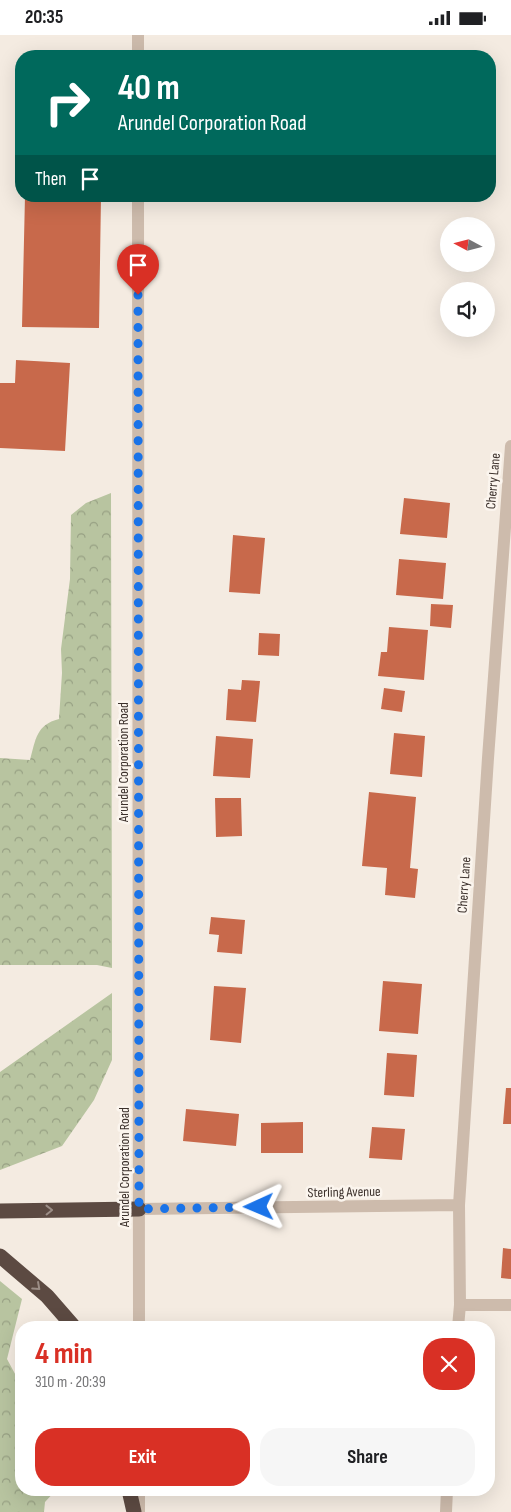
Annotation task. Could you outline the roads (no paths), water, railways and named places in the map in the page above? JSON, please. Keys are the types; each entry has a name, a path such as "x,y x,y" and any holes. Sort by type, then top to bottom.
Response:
{"highway":[{"path":"0,1211 139,1209"},
{"path":"0,1256 47,1296 69,1321"},
{"path":"130,1496 134,1512"}],"street":[{"path":"138,35 138,50"},
{"name":"Arundel Corporation Road","path":"138,202 139,1321"},
{"name":"Cherry Lane","path":"459,1321 460,1305 458,1205 507,535 511,445"},
{"name":"Sterling Avenue","path":"139,1209 458,1205"},
{"path":"460,1305 511,1305"},
{"path":"139,1496 139,1512"},
{"path":"446,1512 447,1496"}]}
